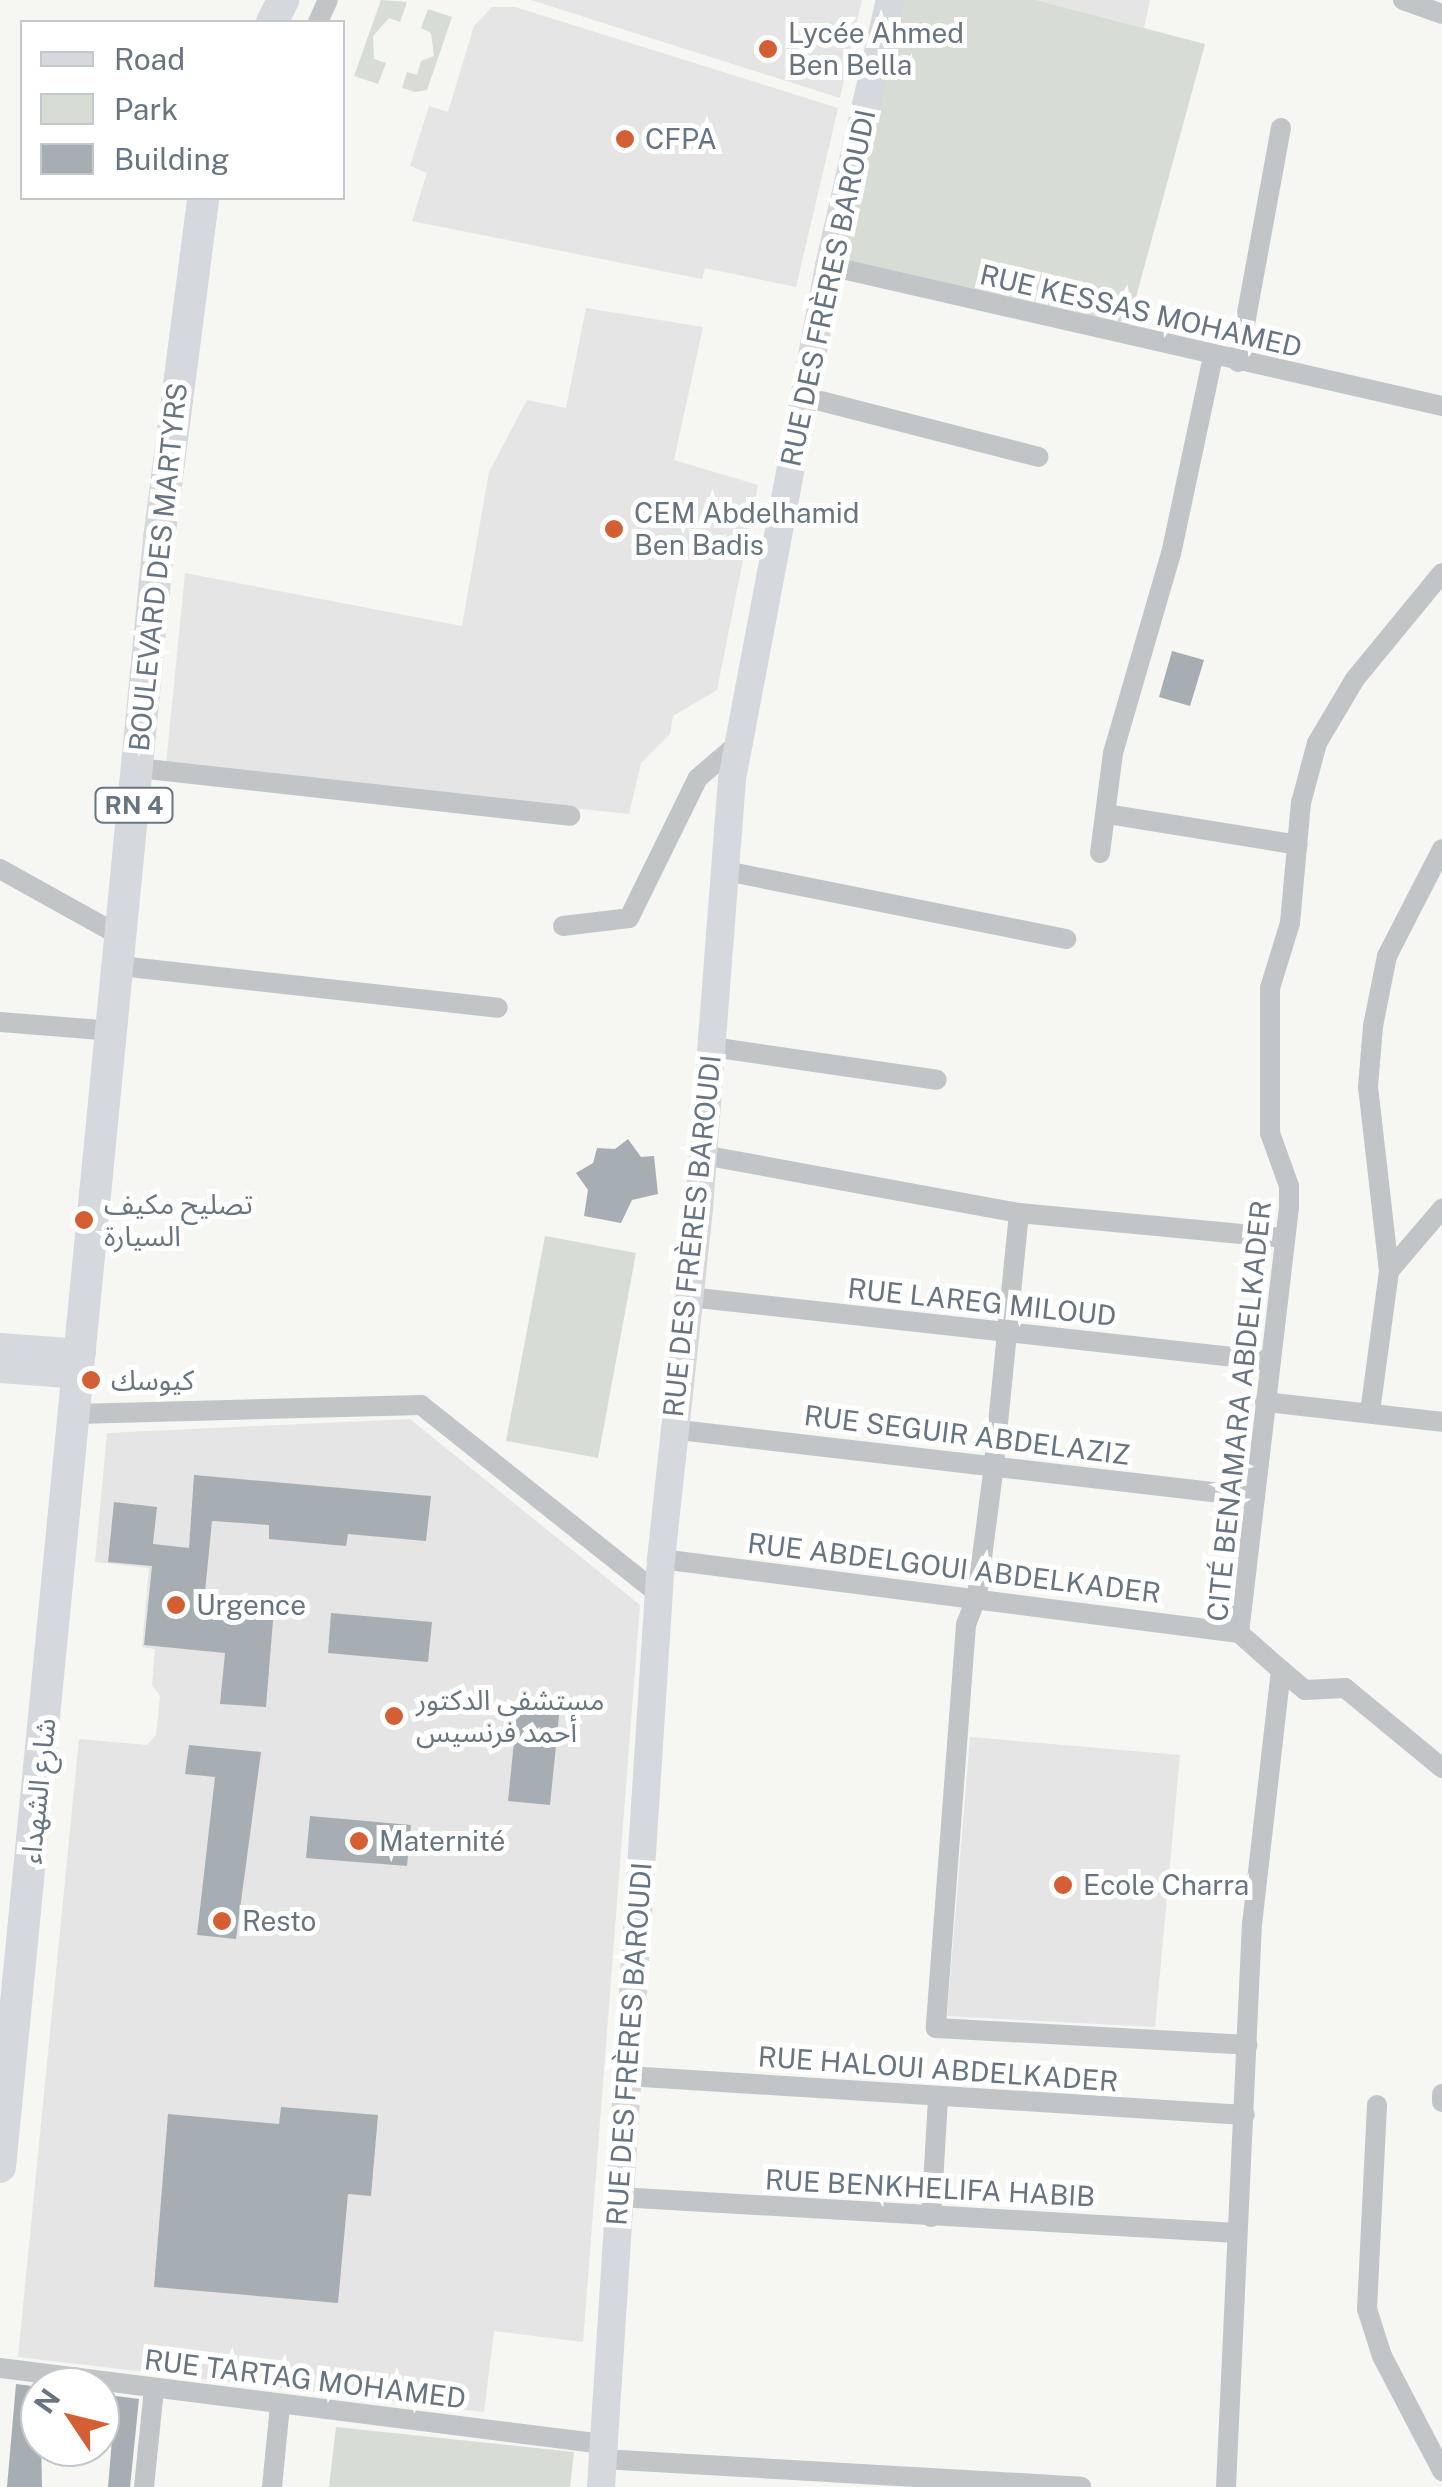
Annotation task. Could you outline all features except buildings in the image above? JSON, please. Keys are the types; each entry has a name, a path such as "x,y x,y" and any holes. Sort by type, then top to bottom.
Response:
{"main road":[{"name":"BOULEVARD DES MARTYRS","path":"76,1414 158,540 203,200"},
{"name":"شارع الشهداء","path":"0,2167 76,1414"}],"street":[{"name":"RUE DES FRÈRES BAROUDI","path":"602,2464 661,1558 703,1155 740,741 763,593 828,266 890,0"},
{"path":"1403,0 1442,14"},
{"path":"1238,362 1281,128"},
{"name":"RUE KESSAS MOHAMED","path":"828,266 1442,406"},
{"path":"1100,853 1113,753 1172,554 1214,357"},
{"path":"805,397 1038,457"},
{"name":"CITÉ BENAMARA ABDELKADER","path":"1440,1762 1345,1688 1305,1690 1238,1634 1289,1186 1270,1134 1270,988 1290,923 1298,845 1317,743 1355,679 1442,573"},
{"path":"563,926 629,918 698,778 740,741"},
{"path":"138,768 570,816"},
{"path":"1106,814 1298,845"},
{"path":"1370,1412 1388,1271 1368,1088 1374,1026 1387,956 1442,849"},
{"path":"0,869 121,951 498,1008"},
{"path":"726,871 1066,939"},
{"path":"0,1022 114,1031"},
{"path":"712,1047 937,1080"},
{"path":"703,1155 1019,1213 1284,1238"},
{"path":"1388,1271 1442,1209"},
{"path":"1019,1213 994,1465 976,1596 966,1626 936,2028 1248,2045"},
{"name":"RUE LAREG MILOUD","path":"689,1297 1270,1361"},
{"path":"0,1347 82,1364"},
{"path":"0,1369 82,1364"},
{"path":"1265,1402 1442,1422"},
{"path":"76,1414 421,1405 659,1594"},
{"name":"RUE SEGUIR ABDELAZIZ","path":"672,1428 1255,1497"},
{"name":"RUE ABDELGOUI ABDELKADER","path":"661,1558 976,1596 1238,1634"},
{"path":"1226,2487 1252,1923 1280,1670"},
{"name":"RUE HALOUI ABDELKADER","path":"627,2076 1245,2116"},
{"path":"1442,2094 1442,2102"},
{"path":"931,2217 938,2099"},
{"path":"1378,2104 1368,2309 1382,2356 1442,2472"},
{"name":"RUE BENKHELIFA HABIB","path":"619,2196 1237,2232"},
{"name":"RUE TARTAG MOHAMED","path":"0,2368 280,2405 602,2464 1081,2487"},
{"path":"144,2487 154,2388"},
{"path":"272,2487 280,2405"}],"shaded area":[{"name":"Lycée Ahmed Ben Bella","path":"531,0 862,0 840,98"},
{"path":"1036,0 1150,0 1144,28"},
{"name":"CFPA","path":"492,7 515,7 838,108 796,287 705,268 702,279 412,221 427,173 410,166 429,106 448,112 474,26"},
{"name":"CEM Abdelhamid Ben Badis","path":"586,308 703,327 674,460 758,485 717,690 673,716 670,734 641,763 629,814 166,765 185,573 462,626 489,472 527,400 566,408"},
{"path":"410,1419 640,1605 583,2342 494,2331 484,2412 18,2357 79,1739 147,1745 156,1735 160,1696 152,1685 155,1649 142,1647 149,1568 95,1562 107,1433"},
{"name":"Ecole Charra","path":"970,1737 1180,1755 1155,2027 947,2016"}],"green space":[{"path":"381,0 407,2 400,22 389,18 373,36 374,59 386,63 378,84 354,76"},
{"path":"902,0 1036,0 1205,44 1127,330 839,261"},
{"path":"428,9 452,17 427,90 415,92 402,88 407,72 417,75 421,61 434,56 431,33 421,28"},
{"path":"545,1236 636,1253 598,1458 506,1441"},
{"path":"336,2427 574,2452 570,2487 329,2487"}],"place":[{"name":"Lycée Ahmed Ben Bella","path":"768,49"},
{"name":"CFPA","path":"625,139"},
{"name":"CEM Abdelhamid Ben Badis","path":"614,529"},
{"name":"تصليح مكيف السيارة","path":"84,1220"},
{"name":"كيوسك","path":"91,1380"},
{"name":"Urgence","path":"176,1605"},
{"name":"مستشفى الدكتور أحمد فرنسيس","path":"394,1716"},
{"name":"Maternité","path":"359,1841"},
{"name":"Ecole Charra","path":"1063,1885"},
{"name":"Resto","path":"222,1921"}]}
